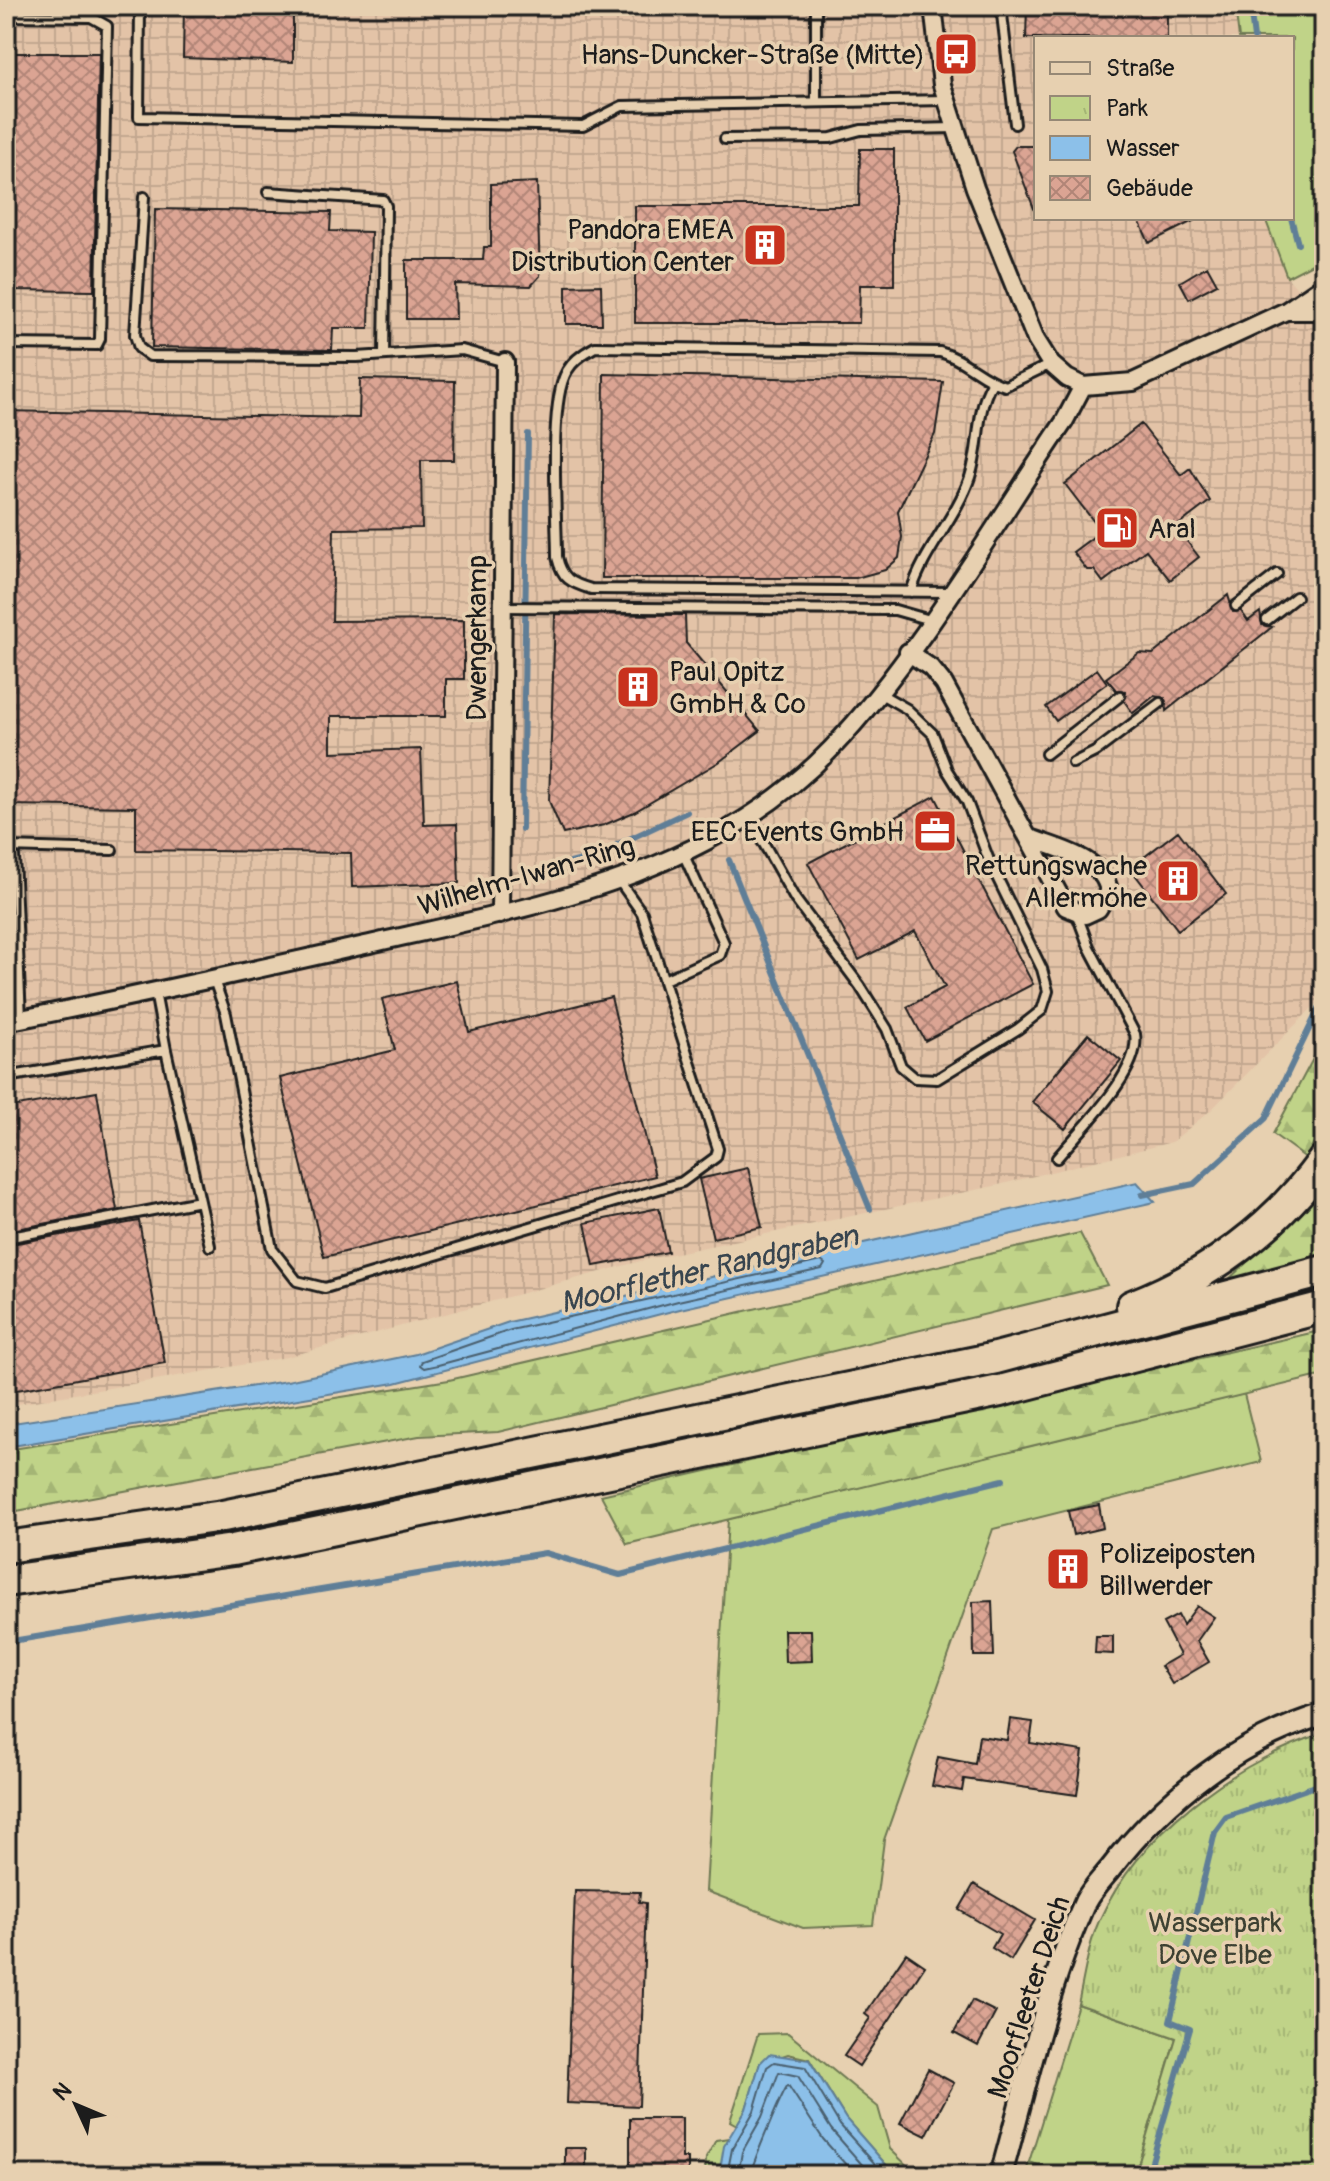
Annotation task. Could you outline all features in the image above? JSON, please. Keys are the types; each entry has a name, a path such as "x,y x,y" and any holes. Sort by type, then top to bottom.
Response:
{"highway":[{"path":"996,1358 1163,1293 1198,1274 1256,1235 1287,1205 1324,1160"},
{"path":"6,1547 223,1516 996,1358 1324,1271"},
{"path":"6,1581 233,1550 1000,1391 1324,1307"}],"street":[{"path":"933,6 947,100 956,128 1003,263 1036,340 1051,364 1083,386 1105,387 1133,382 1286,311 1324,285"},
{"path":"1286,311 1324,311"},
{"name":"Dwengerkamp","path":"500,915 510,607 505,362"},
{"name":"Wilhelm-Iwan-Ring","path":"14,1021 214,980 500,915 620,882 745,820 831,749 879,693 1064,422 1083,386"},
{"path":"908,652 931,668 944,684 1066,907 1077,914 1091,913 1103,904 1109,891 1106,879 1080,858 1030,838"},
{"name":"Moorfleeter Deich","path":"1001,2175 1066,1953 1087,1899 1126,1848 1169,1804 1208,1772 1257,1742 1324,1714"}],"lane":[{"path":"140,6 139,117 583,126 622,106 947,100"},
{"path":"816,6 816,102"},
{"path":"1001,6 1015,124"},
{"path":"6,16 91,17 107,26 100,339 97,345 6,344"},
{"path":"725,139 831,138 861,130 956,128"},
{"path":"268,192 383,200 386,206 384,355"},
{"path":"144,197 135,335 145,353 291,358 462,350 505,362"},
{"path":"950,592 591,589 570,583 561,571 557,557 557,398 566,371 583,353 595,347 940,352 953,356 992,383 1005,386 1051,364"},
{"path":"911,592 917,572 957,508 969,478 978,446 982,400 992,383"},
{"path":"1236,606 1277,574"},
{"path":"1267,620 1296,597"},
{"path":"510,607 895,610 930,620"},
{"path":"745,820 764,844 795,899 860,986 887,1029 901,1066 915,1078 937,1079 1018,1029 1042,1010 1048,991 1042,969 990,863 967,802 947,770 933,734 907,709 879,693"},
{"path":"1046,754 1120,696"},
{"path":"1073,763 1095,752 1160,703"},
{"path":"6,847 112,850"},
{"path":"6,847 14,856 14,1021"},
{"path":"664,980 720,955 724,943 683,853"},
{"path":"214,980 226,1014 272,1249 297,1281 325,1288 682,1182 716,1157 718,1149 642,913 620,882"},
{"path":"1057,1158 1128,1069 1137,1046 1135,1034 1089,947 1077,914"},
{"path":"155,992 210,1246"},
{"path":"6,1077 166,1050"},
{"path":"6,1238 200,1201"}],"shaded area":[{"path":"6,6 1235,6 1239,36 1034,36 1034,220 1266,220 1287,277 1324,319 1324,988 1320,1000 1211,1110 1172,1142 994,1186 648,1259 287,1357 6,1406"}],"green space":[{"path":"1235,6 1324,6 1324,258 1287,277 1266,220 1294,220 1294,36 1239,36"},
{"path":"1324,1038 1324,1122 1306,1158 1273,1134"},
{"path":"1323,1190 1324,1255 1226,1282"},
{"path":"1080,1233 1107,1285 498,1432 419,1436 6,1513 6,1450 449,1380"},
{"path":"1324,1330 1324,1375 627,1544 601,1495"},
{"path":"1244,1394 1261,1462 993,1529 884,1840 873,1925 803,1928 706,1891 728,1519"},
{"name":"Wasserpark Dove Elbe","path":"1324,1733 1324,2175 1135,2175 1176,2038 1078,2004 1099,1921 1116,1889 1138,1859 1164,1830 1193,1805 1256,1762"},
{"path":"1078,2004 1176,2038 1135,2175 1067,2175 1029,2162"},
{"path":"788,2033 878,2107 890,2149 917,2175 895,2175 846,2119 809,2059 788,2054 760,2063 746,2109 737,2125 730,2121 758,2034"},
{"path":"729,2138 719,2175 705,2175 706,2158 716,2140"},
{"path":"1029,2162 1067,2175 1025,2175"}],"water":[{"path":"1137,1182 1155,1202 680,1309 395,1383 6,1447 6,1424 287,1381 416,1354 509,1322"},
{"path":"769,2054 809,2060 846,2119 895,2175 719,2175 724,2146 746,2109 760,2063"}],"building":[{"path":"184,6 293,6 293,62 183,58"},
{"path":"1027,6 1167,6 1167,36 1026,38"},
{"path":"6,53 99,53 94,291 6,290"},
{"path":"1016,146 1034,146 1034,209 1012,151"},
{"name":"Pandora EMEA Distribution Center","path":"860,149 894,149 894,285 860,285 859,323 635,323 635,206 859,206"},
{"path":"537,182 540,276 531,286 455,284 456,319 406,319 406,260 483,260 484,247 491,247 491,184"},
{"path":"155,209 331,212 330,231 371,232 369,328 333,328 332,350 152,347"},
{"path":"1139,220 1195,220 1149,243"},
{"path":"1207,266 1217,284 1189,299 1180,282"},
{"path":"601,285 602,324 566,324 566,286"},
{"path":"604,374 943,382 935,434 898,511 902,537 899,558 885,570 856,578 602,578"},
{"path":"360,379 455,381 454,460 421,460 422,528 334,529 332,621 464,620 464,679 446,679 446,716 331,716 331,752 421,749 424,825 457,824 459,883 352,887 351,853 136,850 136,807 6,805 6,411 359,418"},
{"path":"1141,424 1181,475 1190,468 1210,501 1176,527 1199,557 1170,580 1146,550 1103,582 1094,570 1087,570 1073,552 1101,531 1065,484"},
{"path":"1228,595 1233,612 1241,611 1248,621 1260,612 1262,625 1272,627 1166,711 1165,698 1154,696 1133,713 1124,701 1125,691 1116,690 1106,678 1139,653 1153,654"},
{"name":"Paul Opitz GmbH & Co","path":"555,614 685,615 686,643 760,731 719,762 634,812 604,825 563,834 549,801"},
{"path":"1097,669 1107,683 1056,721 1046,707"},
{"path":"935,796 1033,984 925,1041 907,1007 945,987 915,931 859,960 808,863"},
{"name":"Rettungswache Allermöhe","path":"1178,831 1226,894 1178,930 1130,868"},
{"path":"457,981 469,1032 611,997 655,1176 324,1257 280,1078 395,1050 382,999"},
{"path":"1088,1034 1121,1061 1065,1129 1032,1102"},
{"path":"97,1092 117,1210 6,1231 6,1108"},
{"path":"748,1168 762,1227 713,1238 699,1179"},
{"path":"659,1208 668,1252 594,1266 585,1223"},
{"path":"139,1221 165,1363 6,1392 6,1245"},
{"path":"1099,1505 1103,1528 1073,1535 1068,1511"},
{"name":"Polizeiposten Billwerder","path":"1081,1553 1085,1581 1054,1585 1051,1558"},
{"path":"992,1601 994,1656 974,1656 973,1602"},
{"path":"1197,1606 1214,1617 1197,1641 1209,1662 1172,1684 1161,1666 1180,1655 1163,1623 1178,1615 1183,1625"},
{"path":"784,1630 811,1630 812,1661 785,1662"},
{"path":"1096,1636 1113,1636 1113,1654 1095,1653"},
{"path":"1010,1719 1033,1722 1030,1743 1083,1751 1077,1795 964,1779 962,1791 932,1786 938,1757 975,1764 979,1736 1007,1740"},
{"path":"974,1884 1035,1920 1011,1960 992,1948 1000,1934 959,1910"},
{"path":"575,1891 640,1892 639,1902 646,1903 639,2106 567,2103"},
{"path":"906,1953 925,1966 859,2066 844,2056 870,2018 865,2014"},
{"path":"972,2000 996,2012 978,2046 954,2033"},
{"path":"928,2069 954,2083 926,2136 900,2123"},
{"path":"630,2118 682,2118 682,2158 688,2158 688,2175 630,2175"},
{"path":"565,2148 586,2148 586,2175 565,2175"}],"waterway":[{"name":"Moorflether Randgraben","path":"1250,6 1254,36"},
{"name":"Moorflether Randgraben","path":"1292,220 1298,244"},
{"path":"522,829 528,434"},
{"path":"548,869 589,858 687,812"},
{"path":"729,860 870,1209"},
{"name":"Moorflether Randgraben","path":"1142,1195 1194,1184 1266,1118 1324,998"},
{"path":"6,1642 545,1553 620,1575 1003,1480"},
{"path":"1148,2175 1190,2029 1170,2021 1215,1832 1226,1817 1324,1783"}],"place":[{"name":"Hans-Duncker-Straße (Mitte)","path":"956,54"},
{"name":"Pandora EMEA Distribution Center","path":"765,245"},
{"name":"Aral","path":"1117,528"},
{"name":"Paul Opitz GmbH & Co","path":"638,687"},
{"name":"EEC Events GmbH","path":"935,831"},
{"name":"Rettungswache Allermöhe","path":"1178,881"},
{"name":"Polizeiposten Billwerder","path":"1068,1569"}]}
